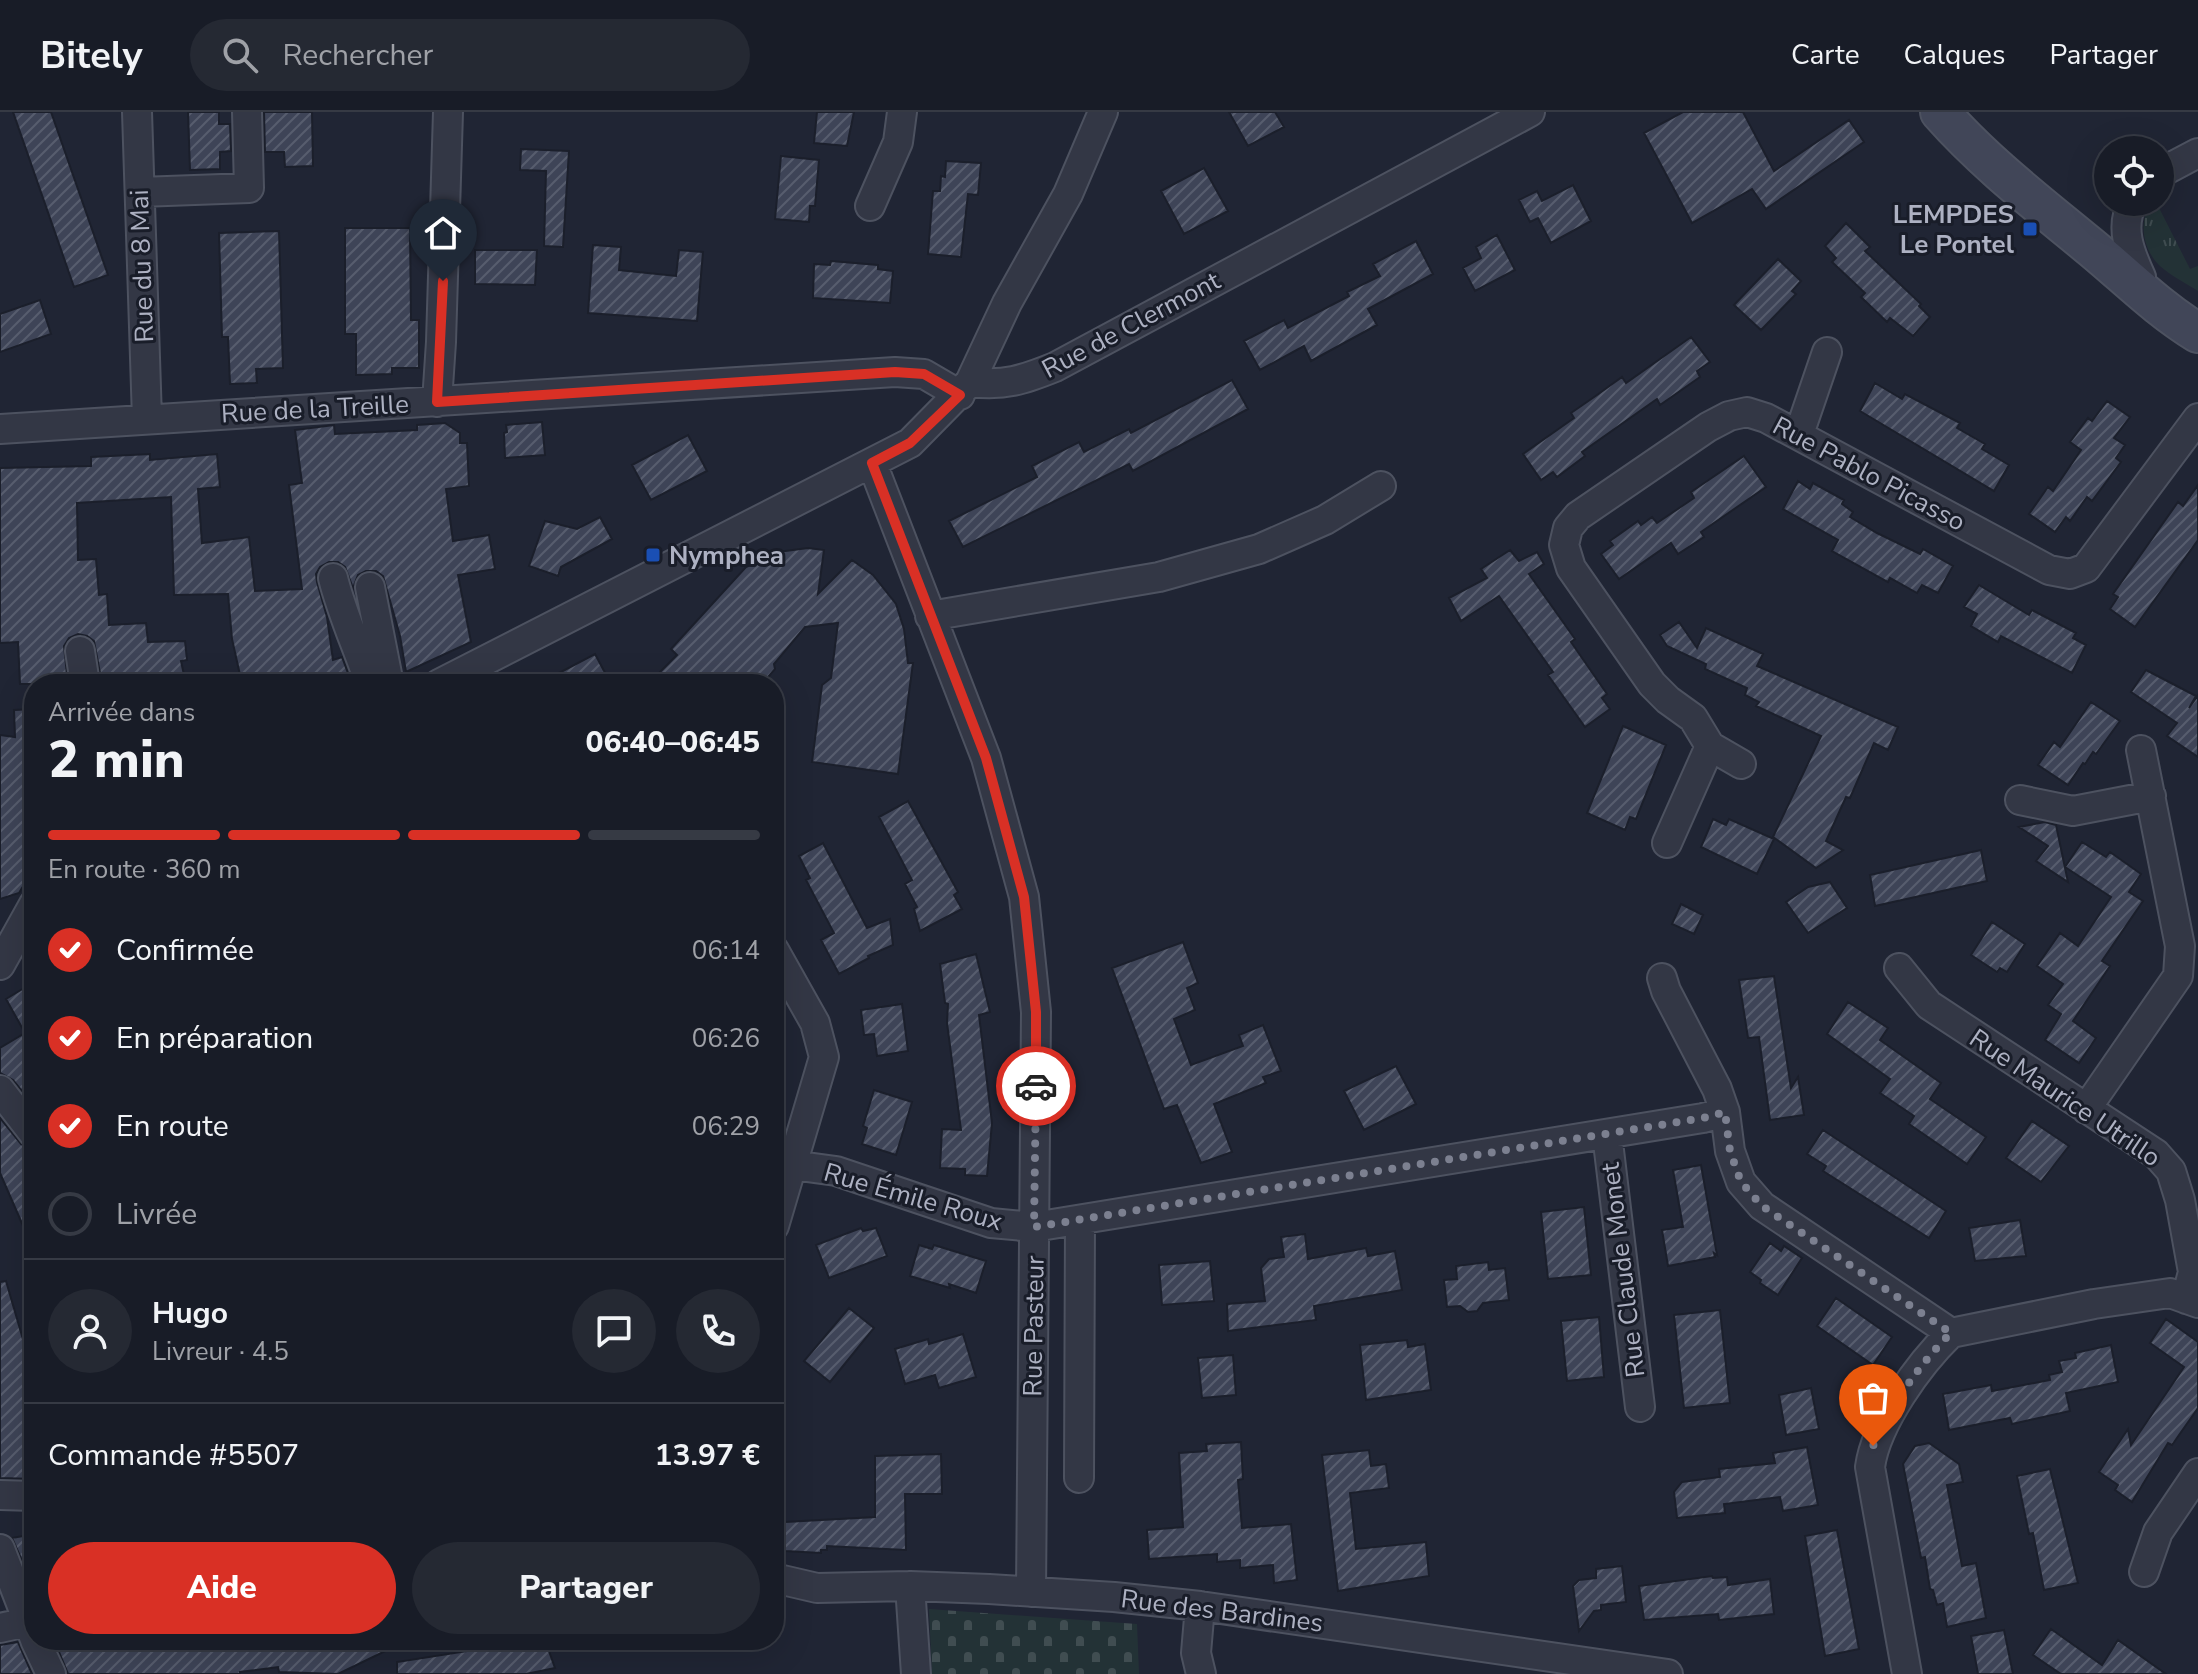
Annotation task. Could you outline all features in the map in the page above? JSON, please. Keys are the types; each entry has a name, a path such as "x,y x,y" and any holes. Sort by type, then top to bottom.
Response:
{"main road":[{"path":"1940,112 1972,148 2087,244 2188,319"},
{"path":"2087,244 2141,277 2188,319"}],"street":[{"name":"Rue du 8 Mai","path":"137,112 147,419"},
{"path":"140,192 249,188 247,112"},
{"path":"437,402 448,112"},
{"path":"870,206 898,142 902,112"},
{"path":"459,674 910,443 965,389 1007,303 1068,194 1103,112"},
{"name":"Rue de Clermont","path":"965,389 1024,380 1055,367 1530,112"},
{"path":"2174,166 2198,153"},
{"path":"2126,216 2128,249 2141,277"},
{"path":"2188,319 2198,350"},
{"path":"1799,434 1827,352"},
{"name":"Rue de la Treille","path":"0,429 895,372 924,374 965,389"},
{"name":"Rue Pablo Picasso","path":"1741,764 1710,746 1693,718 1652,684 1571,568 1564,545 1568,528 1578,516 1708,427 1729,416 1747,412 1799,434 2049,570 2070,574 2086,568 2198,418"},
{"name":"Rue Pasteur","path":"872,463 986,758 1024,897 1036,1012 1031,1592"},
{"path":"930,616 1159,577 1259,549 1325,520 1381,486"},
{"path":"333,578 341,610 367,674"},
{"path":"370,587 387,674"},
{"path":"80,651 83,674"},
{"path":"1667,843 1710,746"},
{"path":"2086,1109 2178,976 2180,946 2141,750"},
{"path":"2020,800 2073,811 2151,796"},
{"path":"0,965 24,922"},
{"path":"784,968 815,1023 824,1057 784,1192"},
{"name":"Rue Maurice Utrillo","path":"1899,968 1929,1005 2156,1154 2171,1171 2180,1200 2193,1272 2192,1301"},
{"path":"1662,978 1717,1089 1725,1112 1730,1151 1741,1182 1762,1206 1951,1333"},
{"path":"0,1090 24,1121"},
{"name":"Rue Émile Roux","path":"792,1165 836,1171 991,1223 1034,1227 1725,1112"},
{"name":"Rue Claude Monet","path":"1607,1134 1640,1407"},
{"path":"1079,1478 1080,1220"},
{"path":"1907,1674 1870,1467 1873,1446 1881,1427 1934,1349 1951,1333 2109,1302 2170,1293 2192,1301"},
{"path":"2144,1572 2158,1532 2198,1473"},
{"path":"0,1495 24,1496"},
{"path":"0,1549 24,1632"},
{"name":"Rue des Bardines","path":"784,1580 817,1588 910,1586 1200,1606 1658,1673"},
{"path":"910,1586 916,1674"},
{"path":"1200,1606 1196,1653 1201,1674"},
{"path":"36,1650 51,1674"}],"green space":[{"path":"2163,216 2190,269 2198,266 2198,291 2164,270 2154,259 2144,235 2145,217"},
{"path":"929,1609 1137,1624 1139,1674 932,1674"}],"building":[{"path":"13,112 51,112 108,275 74,287"},
{"path":"188,112 219,112 219,124 230,124 231,151 220,152 220,169 190,170"},
{"path":"264,112 312,112 313,166 285,167 284,152 265,152"},
{"path":"817,112 854,112 847,146 814,143"},
{"path":"1229,112 1275,112 1284,127 1248,146"},
{"path":"1683,112 1743,112 1774,171 1849,120 1864,142 1766,209 1752,189 1692,223 1644,133"},
{"path":"521,149 569,151 563,247 544,246 546,171 520,170"},
{"path":"781,156 819,160 815,206 810,206 809,222 775,219"},
{"path":"946,161 981,163 978,195 968,194 961,257 928,254 933,191 940,191"},
{"path":"1204,168 1228,211 1184,234 1161,191"},
{"path":"1573,185 1591,221 1551,243 1538,218 1530,222 1519,200 1537,191 1542,201"},
{"path":"1846,223 1870,247 1865,251 1921,304 1919,306 1930,317 1913,336 1890,318 1887,322 1861,297 1865,293 1832,262 1836,258 1825,246"},
{"path":"345,228 410,228 411,320 419,320 419,368 392,368 392,374 356,375 356,334 345,334"},
{"path":"279,231 283,368 256,369 257,383 230,384 228,337 222,337 219,233"},
{"path":"1497,235 1515,270 1475,291 1463,268 1481,258 1476,247"},
{"path":"1416,241 1433,274 1368,309 1377,325 1311,361 1304,346 1260,370 1244,341 1284,320 1288,328 1349,296 1347,292 1380,276 1373,264"},
{"path":"593,245 621,247 619,270 676,276 679,250 703,252 697,321 588,313"},
{"path":"475,250 537,250 535,285 475,284"},
{"path":"1778,259 1801,281 1792,291 1796,294 1761,330 1734,305"},
{"path":"831,261 878,265 878,269 893,271 890,303 813,298 814,264 830,265"},
{"path":"40,300 51,334 0,352 0,314"},
{"path":"1691,337 1710,362 1697,371 1700,377 1660,405 1657,399 1582,452 1585,456 1557,477 1553,472 1541,480 1523,454 1574,418 1571,413 1622,377 1626,383"},
{"path":"1232,380 1248,409 1133,471 1129,464 963,547 949,521 1037,477 1032,466 1079,442 1084,452 1129,429 1131,433"},
{"path":"1875,383 1902,399 1905,394 1960,423 1957,428 1985,444 1982,449 2009,465 1994,491 1860,411"},
{"path":"2107,401 2130,417 2114,438 2125,445 2116,458 2121,462 2092,501 2087,497 2070,521 2066,517 2055,532 2029,514 2048,487 2053,491 2081,450 2070,442 2088,418 2092,421"},
{"path":"542,422 545,455 505,458 506,425"},
{"path":"445,423 460,433 460,443 467,443 469,486 446,489 453,541 489,535 495,569 458,575 471,642 406,672 400,636 383,576 376,571 366,571 358,575 353,588 345,567 338,562 329,562 320,567 316,574 317,582 327,617 333,660 342,657 348,674 240,674 232,639 228,594 174,595 171,497 77,503 78,560 96,559 99,595 107,594 109,625 146,623 148,642 185,641 187,660 181,661 184,674 100,674 94,641 78,634 69,638 64,646 67,674 24,674 24,684 20,684 18,642 0,643 0,468 91,466 91,457 150,454 150,460 217,454 220,487 198,489 202,543 249,537 255,591 302,589 289,485 302,483 295,430 334,425 335,434 417,430 417,425"},
{"path":"688,435 707,471 651,500 632,465"},
{"path":"1744,456 1766,487 1701,532 1704,537 1678,554 1671,543 1619,579 1601,554 1613,545 1610,541 1638,521 1641,525 1652,517 1657,523 1694,498 1691,492"},
{"path":"1798,481 1810,489 1813,483 1844,500 1842,504 1853,512 1850,517 1877,533 1920,554 1923,549 1953,566 1938,593 1922,585 1917,593 1890,578 1888,582 1832,551 1838,540 1783,509"},
{"path":"2198,485 2198,540 2135,627 2110,609 2118,597 2113,594 2178,502 2183,506"},
{"path":"600,517 612,539 561,567 558,576 529,566 545,521 577,529"},
{"path":"808,548 824,550 818,594 852,560 873,575 896,604 904,629 908,663 913,663 898,774 812,762 822,685 831,678 838,623 805,627 774,664 775,669 771,674 658,674 677,655 671,649 746,567 778,552"},
{"path":"1510,550 1519,561 1537,552 1544,564 1529,574 1575,639 1571,642 1607,694 1602,698 1610,709 1585,727 1548,675 1553,672 1499,596 1461,621 1449,598 1487,578 1481,569"},
{"path":"1979,585 2029,615 2032,610 2076,633 2073,638 2086,645 2072,673 2001,636 1998,642 1971,626 1977,614 1964,607"},
{"path":"1679,622 1697,648 1706,628 1763,654 1757,666 1898,727 1888,750 1874,743 1850,798 1846,797 1826,841 1843,850 1816,868 1773,837 1821,736 1756,706 1759,702 1745,695 1747,688 1705,669 1706,664 1667,646 1660,635"},
{"path":"595,654 606,674 557,674"},
{"path":"2146,670 2196,696 2189,708 2198,695 2198,757 2167,736 2177,723 2131,692"},
{"path":"2091,702 2120,721 2068,785 2038,765 2054,742 2060,747"},
{"path":"14,710 24,710 24,885 19,893 0,899 0,735 15,737"},
{"path":"1623,726 1666,745 1636,819 1630,817 1625,830 1587,813"},
{"path":"908,801 958,892 954,895 962,909 920,931 914,909 917,907 905,884 912,880 879,817"},
{"path":"1713,819 1726,825 1729,819 1774,839 1757,874 1701,847"},
{"path":"2045,822 2056,825 2068,882 2036,861 2048,846 2019,827"},
{"path":"2082,842 2106,857 2110,852 2141,874 2129,892 2143,901 2102,961 2110,966 2073,1021 2096,1038 2079,1063 2045,1040 2061,1014 2048,1005 2063,984 2037,966 2060,933 2078,946 2111,897 2065,867"},
{"path":"823,843 867,928 890,919 893,945 839,974 821,940 834,933 806,880 810,878 799,856"},
{"path":"1981,850 1987,881 1875,906 1870,875"},
{"path":"1830,882 1847,908 1808,933 1786,902 1808,887"},
{"path":"1681,904 1703,915 1694,934 1672,924"},
{"path":"1992,922 2025,944 2007,972 2000,968 1997,972 1971,955"},
{"path":"1183,942 1198,983 1187,988 1195,1010 1174,1019 1191,1065 1243,1046 1239,1035 1263,1025 1281,1071 1263,1077 1266,1083 1214,1104 1232,1152 1201,1163 1177,1105 1164,1109 1112,968"},
{"path":"976,954 990,1012 979,1015 992,1123 987,1176 965,1175 965,1169 940,1168 942,1129 961,1130 947,1023 948,1004 945,1003 940,964"},
{"path":"1774,976 1791,1088 1798,1077 1804,1115 1770,1120 1759,1037 1748,1038 1739,980"},
{"path":"24,988 24,1031 6,999"},
{"path":"1848,1002 1888,1028 1880,1040 1941,1083 1930,1099 1986,1137 1967,1164 1909,1124 1914,1116 1880,1093 1890,1079 1827,1034"},
{"path":"902,1004 908,1051 877,1056 874,1034 864,1035 861,1010"},
{"path":"24,1034 24,1094 13,1080 0,1073 0,1048"},
{"path":"1396,1066 1416,1104 1364,1130 1344,1091"},
{"path":"874,1090 912,1102 896,1155 862,1144 867,1128 863,1126"},
{"path":"0,1118 24,1146 24,1228 0,1173"},
{"path":"2032,1121 2069,1146 2041,1182 2006,1158"},
{"path":"1823,1130 1946,1211 1929,1238 1823,1171 1826,1166 1807,1154"},
{"path":"1701,1165 1717,1255 1714,1253 1715,1257 1668,1266 1662,1230 1683,1227 1673,1170"},
{"path":"1584,1207 1591,1275 1548,1279 1541,1212"},
{"path":"2020,1220 2026,1256 1975,1261 1969,1228"},
{"path":"861,1228 863,1231 876,1228 887,1256 829,1278 816,1245"},
{"path":"1305,1234 1308,1259 1366,1248 1368,1256 1395,1251 1402,1290 1314,1306 1316,1320 1228,1331 1227,1304 1265,1301 1261,1268 1269,1259 1284,1257 1281,1237"},
{"path":"1770,1243 1781,1251 1784,1246 1802,1258 1778,1295 1750,1272"},
{"path":"919,1245 932,1249 934,1245 986,1261 976,1293 910,1276"},
{"path":"1210,1261 1214,1301 1162,1305 1159,1265"},
{"path":"1488,1262 1489,1270 1505,1268 1509,1300 1483,1303 1477,1311 1468,1312 1460,1306 1447,1307 1444,1280 1457,1279 1456,1266"},
{"path":"6,1281 24,1343 24,1479 0,1478 0,1282"},
{"path":"1836,1298 1892,1337 1873,1365 1817,1326"},
{"path":"849,1308 874,1328 830,1382 804,1361"},
{"path":"1720,1310 1730,1403 1684,1408 1674,1315"},
{"path":"1599,1317 1604,1377 1567,1381 1561,1321"},
{"path":"2166,1319 2198,1342 2198,1408 2172,1445 2168,1443 2132,1502 2115,1490 2118,1485 2099,1472 2128,1429 2131,1445 2184,1367 2150,1343"},
{"path":"963,1334 976,1377 939,1388 935,1375 905,1384 895,1349 928,1339 929,1344"},
{"path":"1407,1340 1408,1347 1425,1344 1431,1390 1366,1400 1360,1345"},
{"path":"2111,1345 2118,1382 2066,1393 2070,1411 2012,1424 2010,1418 1949,1430 1943,1394 1991,1385 1992,1391 2050,1380 2049,1375 2062,1372 2059,1361 2076,1358 2075,1353"},
{"path":"1233,1355 1236,1395 1202,1398 1198,1358"},
{"path":"1811,1388 1819,1429 1786,1435 1779,1395"},
{"path":"1241,1442 1243,1479 1238,1480 1242,1528 1291,1524 1297,1580 1274,1583 1273,1565 1240,1568 1240,1560 1217,1562 1217,1554 1149,1559 1147,1530 1183,1527 1179,1453 1207,1451 1206,1444"},
{"path":"1929,1443 1959,1464 1963,1482 1947,1485 1962,1566 1976,1563 1986,1618 1947,1627 1943,1603 1937,1605 1930,1589 1925,1557 1921,1558 1903,1464 1915,1446"},
{"path":"1807,1447 1818,1505 1783,1511 1780,1497 1724,1504 1725,1513 1677,1518 1674,1492 1682,1482 1720,1477 1719,1469 1775,1463 1773,1453"},
{"path":"1369,1450 1371,1466 1386,1464 1389,1488 1350,1493 1356,1549 1426,1542 1429,1576 1338,1591 1322,1455"},
{"path":"941,1454 942,1494 905,1494 906,1550 827,1546 827,1550 821,1550 821,1553 785,1551 785,1522 875,1517 875,1456"},
{"path":"2050,1469 2078,1583 2044,1590 2033,1533 2029,1534 2017,1476"},
{"path":"1837,1530 1859,1649 1825,1656 1805,1536"},
{"path":"24,1536 24,1565 12,1538"},
{"path":"1622,1566 1626,1602 1601,1605 1601,1610 1594,1611 1579,1631 1573,1586 1579,1580 1596,1578 1596,1569"},
{"path":"1712,1576 1727,1577 1728,1585 1770,1579 1774,1614 1719,1620 1718,1614 1644,1620 1639,1586"},
{"path":"2051,1629 2102,1665 2118,1640 2166,1674 2061,1674 2033,1655"},
{"path":"2004,1630 2013,1674 1978,1674 1971,1636"},
{"path":"18,1642 32,1674 0,1674 0,1645"},
{"path":"58,1650 387,1650 338,1674 279,1672 278,1667 240,1674 68,1674"},
{"path":"474,1650 549,1650 555,1668 526,1674 397,1674 397,1662"}],"way so far":[{"path":"1036,1086 1034,1227 1526,1149 1725,1112 1730,1151 1741,1182 1762,1206 1951,1333 1934,1349 1881,1427 1873,1446"}],"place":[{"name":"LEMPDES Le Pontel","path":"2030,229"},
{"name":"Nymphea","path":"653,555"}],"route":[{"path":"443,281 437,402 895,372 924,374 960,395 910,443 872,463 986,758 1024,897 1036,1012 1036,1086"}]}
